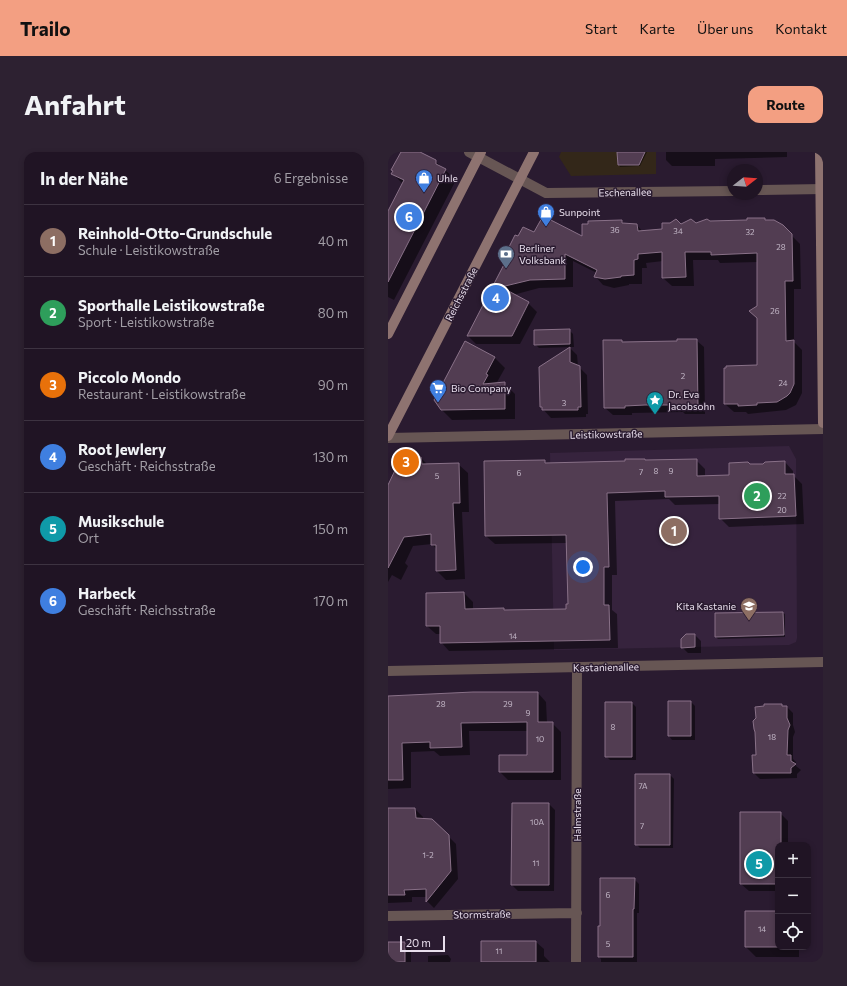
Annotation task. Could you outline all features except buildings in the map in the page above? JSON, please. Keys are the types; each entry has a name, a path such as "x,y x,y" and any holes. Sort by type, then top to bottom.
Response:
{"main road":[{"name":"Reichsstraße","path":"388,437 534,152"},
{"path":"820,152 822,189 823,423"},
{"path":"388,334 480,155"}],"street":[{"name":"Eschenallee","path":"469,152 480,155 546,193 727,191"},
{"path":"763,190 822,189"},
{"name":"Leistikowstraße","path":"388,437 823,429"},
{"name":"Kastanienallee","path":"388,671 823,662"},
{"name":"Halmstraße","path":"576,962 577,667"},
{"name":"Stormstraße","path":"388,916 577,913"}],"shaded area":[{"path":"561,152 656,152 656,174 571,176 559,157"},
{"path":"789,446 796,459 796,642 789,645 554,650 550,453"}],"place":[{"name":"Uhle","path":"424,193"},
{"name":"Harbeck","path":"409,217"},
{"name":"Sunpoint","path":"546,227"},
{"name":"Berliner Volksbank","path":"506,269"},
{"name":"Root Jewlery","path":"496,298"},
{"name":"Bio Company","path":"438,403"},
{"name":"Dr. Eva Jacobsohn","path":"655,415"},
{"name":"Piccolo Mondo","path":"406,462"},
{"name":"Sporthalle Leistikowstraße","path":"757,496"},
{"name":"Reinhold-Otto-Grundschule","path":"674,531"},
{"name":"Kita Kastanie","path":"749,621"},
{"name":"Musikschule","path":"759,864"}]}
